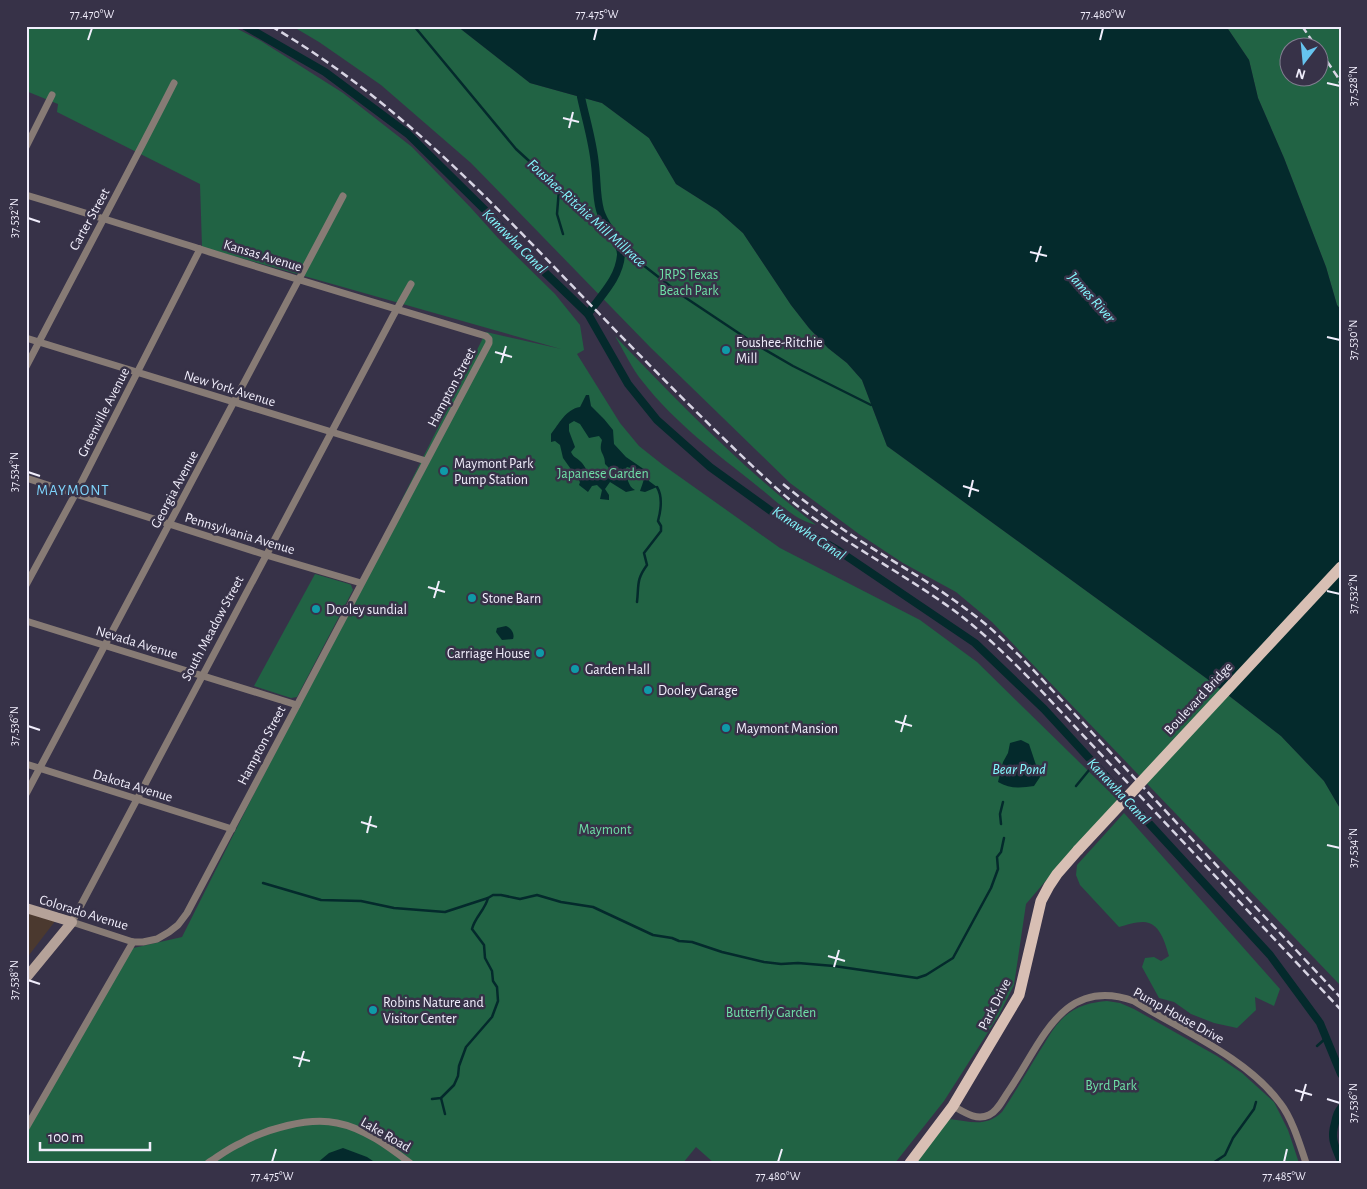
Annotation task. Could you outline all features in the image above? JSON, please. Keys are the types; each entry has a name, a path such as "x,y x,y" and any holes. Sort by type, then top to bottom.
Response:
{"main road":[{"name":"Boulevard Bridge","path":"1078,850 1341,567"},
{"name":"Park Drive","path":"910,1163 953,1106 1019,995 1027,967 1038,911 1049,886 1066,862 1078,850"}],"street":[{"name":"Carter Street","path":"26,367 174,83"},
{"path":"26,147 52,95"},
{"name":"Kansas Avenue","path":"26,195 486,336 489,339 489,343"},
{"name":"Georgia Avenue","path":"26,794 343,196"},
{"name":"Greenville Avenue","path":"26,585 75,494 200,249"},
{"name":"South Meadow Street","path":"26,978 72,922 411,284"},
{"name":"New York Avenue","path":"26,338 426,461"},
{"name":"Hampton Street","path":"133,942 157,939 178,925 187,913 489,343"},
{"name":"Pennsylvania Avenue","path":"26,478 266,555 361,583"},
{"name":"Nevada Avenue","path":"26,621 297,705"},
{"name":"Dakota Avenue","path":"26,764 232,829"},
{"name":"Colorado Avenue","path":"26,908 133,942"},
{"path":"26,1128 133,942"},
{"name":"Pump House Drive","path":"953,1106 976,1117 989,1115 1010,1090 1043,1036 1058,1016 1083,999 1092,996 1115,996 1134,1001 1242,1066 1270,1091 1281,1104 1306,1163"},
{"name":"Lake Road","path":"208,1163 241,1142 269,1131 281,1127 321,1121 339,1123 362,1132 394,1150 410,1163"}],"shaded area":[{"path":"26,912 56,920 26,959"}],"green space":[{"name":"Maymont","path":"26,26 232,26 261,41 343,93 412,147 498,238 555,294 580,325 584,350 577,354 620,423 639,446 780,548 920,620 977,662 1121,803 1066,857 1026,904 1014,985 999,1015 944,1101 895,1163 714,1163 696,1147 683,1163 26,1163 26,1131 129,949 182,937 486,332 561,349 202,247 200,184 57,112 58,104 26,91"},
{"name":"JRPS Texas Beach Park","path":"292,26 457,26 530,83 602,103 649,138 676,184 717,210 743,233 791,305 809,328 828,348 847,363 862,380 887,446 1206,678 1281,736 1324,781 1341,810 1341,986 992,622 956,592 903,563 859,534 790,483 650,347 471,163 381,85 319,42"},
{"path":"1226,26 1341,26 1341,310 1337,305 1326,267 1284,158 1258,98 1249,60"},
{"path":"615,336 737,458 816,525 800,519 784,508 682,424 639,377"},
{"path":"315,574 349,584 353,590 297,697 291,698 254,686"},
{"path":"1124,813 1280,989 1274,1006 1255,997 1256,1010 1237,1028 1214,1023 1191,1014 1174,1002 1159,998 1142,967 1145,958 1154,957 1161,961 1169,956 1158,929 1154,925 1143,922 1119,927 1080,885 1076,875 1077,865"},
{"name":"Byrd Park","path":"1107,1001 1120,1003 1134,1009 1217,1056 1242,1073 1274,1102 1288,1130 1299,1163 916,1163 949,1119 983,1122 996,1117 1002,1112 1060,1021 1079,1007"}],"water":[{"name":"James River","path":"457,26 1226,26 1249,60 1258,98 1284,158 1326,267 1337,305 1341,310 1341,810 1324,781 1281,736 1206,678 887,446 862,380 847,363 828,348 809,328 791,305 743,233 717,210 676,184 649,138 602,103 530,83"},
{"path":"586,395 589,395 591,406 613,430 614,444 626,457 645,470 649,481 657,487 645,492 640,491 644,480 643,474 638,470 627,467 623,472 635,490 626,492 610,482 605,489 609,495 609,500 600,499 602,490 597,485 592,486 588,492 579,485 580,482 563,458 560,445 555,441 551,442 551,434 567,414 580,407","holes":["574,421 580,424 589,438 599,436 602,440 601,451 605,464 609,468 608,473 593,478 582,463 572,454 571,452 575,447 569,431 569,424"]},
{"path":"506,626 512,631 513,639 502,640 496,632 497,628"},
{"name":"Bear Pond","path":"1021,740 1029,744 1040,777 1034,786 1007,786 998,782 1003,762 1008,753 1010,743"},
{"path":"343,1148 367,1157 376,1163 317,1163 329,1153"}],"waterway":[{"name":"Kanawha Canal","path":"245,26 325,72 408,134 588,314 628,384 657,420 710,467 771,511 839,551 975,643 1044,709 1270,955 1320,1023 1341,1074"},
{"name":"Foushee-Ritchie Mill Millrace","path":"414,26 516,149 643,265 683,296 755,344 793,366 871,405"},
{"path":"581,97 593,148 600,210 621,250 620,264 617,272 588,314"},
{"path":"559,189 557,214 563,234"},
{"path":"637,602 640,579 647,565 644,553 661,531 658,521 661,499 657,487"},
{"path":"1076,786 1094,764"},
{"path":"1001,824 1000,814 1003,802"},
{"path":"432,1099 441,1098 454,1085 466,1047 492,1017 498,1001 497,987 485,958 484,945 472,929 488,898 493,895 520,899 537,895 561,902 593,907 653,935 692,942 722,952 764,962 834,966 917,978 926,975 953,958 991,888 998,869 997,857 1001,852 1004,838"},
{"path":"263,883 321,900 361,901 394,908 445,912 488,898"},
{"path":"1317,1046 1326,1038"},
{"path":"441,1098 445,1114"},
{"path":"1213,1163 1225,1155 1233,1138 1254,1109 1256,1102"},
{"name":"Kanawha Canal","path":"1341,1108 1337,1115 1333,1134 1341,1161"}],"railway":[{"path":"271,26 316,54 358,85 437,151 511,222 678,394 775,487 835,533 954,611 989,640 1033,682 1341,1010"},
{"path":"1302,26 1310,38"},
{"path":"1330,66 1341,85"},
{"path":"783,484 847,532 952,598 995,632 1039,676 1341,998"}],"place":[{"name":"Foushee-Ritchie Mill","path":"726,350"},
{"name":"Maymont Park Pump Station","path":"444,471"},
{"name":"Stone Barn","path":"472,598"},
{"name":"Dooley sundial","path":"316,609"},
{"name":"Carriage House","path":"540,653"},
{"name":"Garden Hall","path":"575,669"},
{"name":"Dooley Garage","path":"648,690"},
{"name":"Maymont Mansion","path":"726,728"},
{"name":"Robins Nature and Visitor Center","path":"373,1010"}],"district":[{"name":"MAYMONT","path":"73,490"}],"park label":[{"name":"Japanese Garden","path":"603,473"},
{"name":"Butterfly Garden","path":"771,1012"}]}
